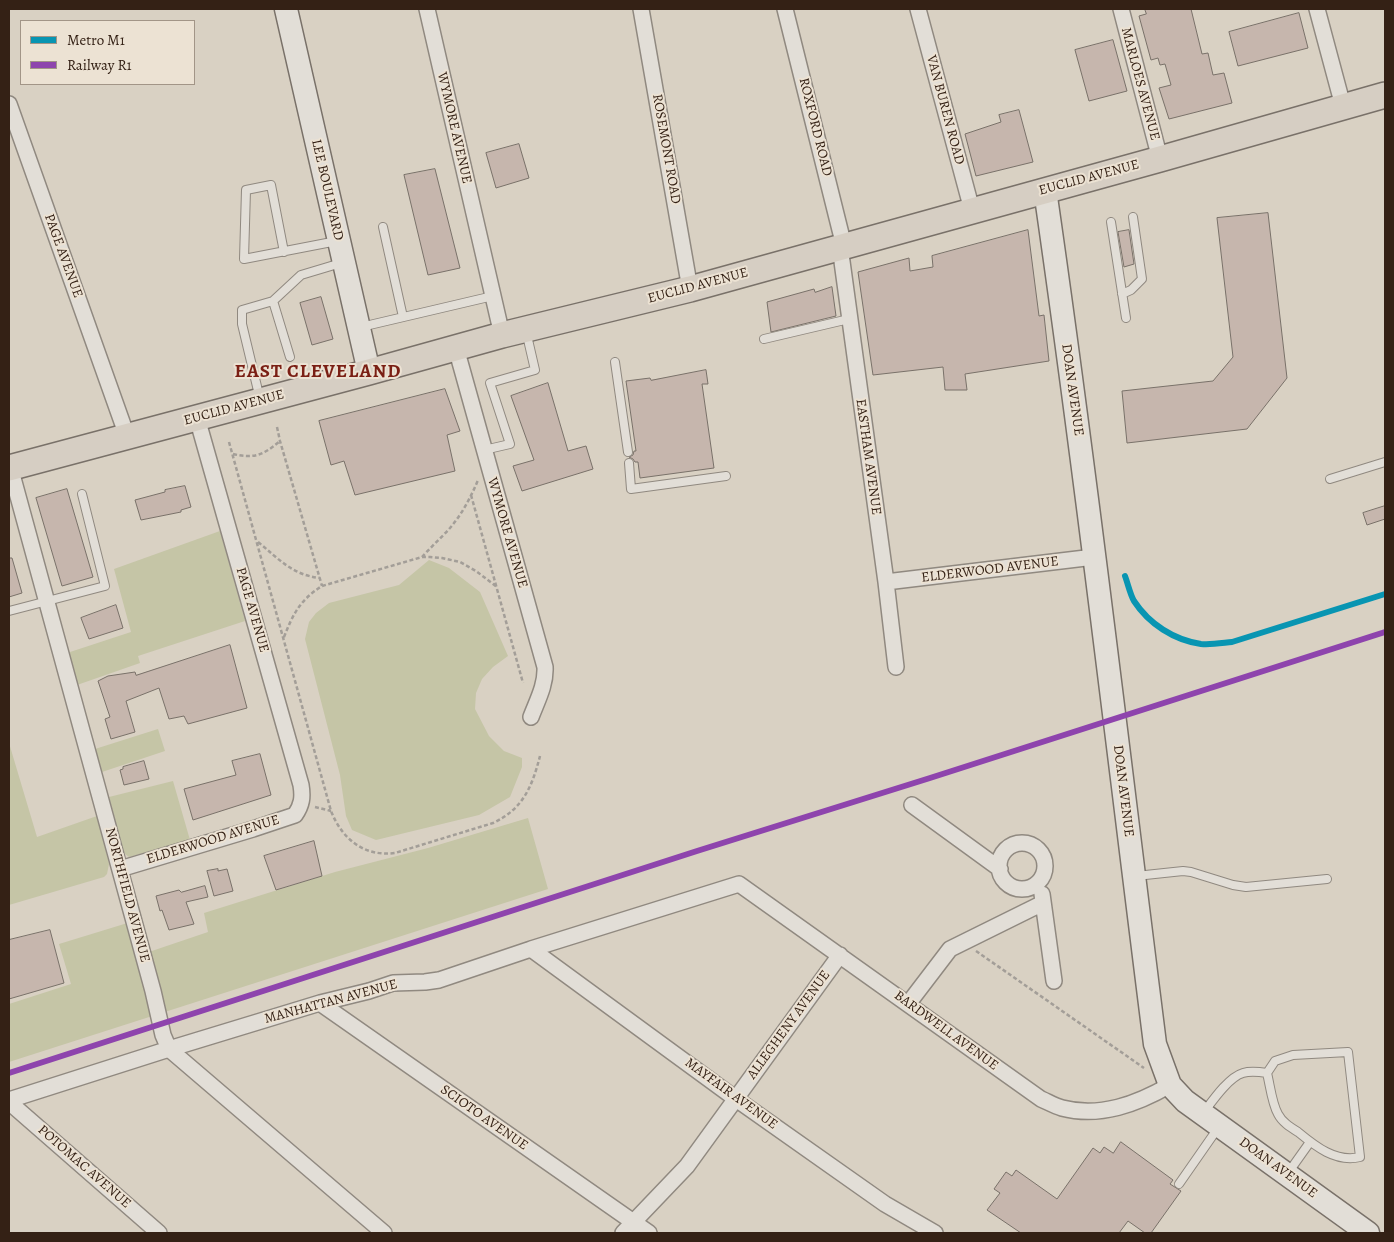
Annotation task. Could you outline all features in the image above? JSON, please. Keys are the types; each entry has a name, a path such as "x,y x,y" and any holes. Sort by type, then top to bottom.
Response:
{"main road":[{"name":"EUCLID AVENUE","path":"10,467 502,335 690,289 1385,95"}],"street":[{"name":"LEE BOULEVARD","path":"286,9 369,372"},
{"name":"WYMORE AVENUE","path":"427,9 502,335"},
{"name":"ROSEMONT ROAD","path":"641,9 690,289"},
{"name":"ROXFORD ROAD","path":"785,9 842,246"},
{"name":"VAN BUREN ROAD","path":"918,9 972,210"},
{"name":"MARLOES AVENUE","path":"1121,9 1160,159"},
{"path":"1317,9 1343,106"},
{"name":"PAGE AVENUE","path":"9,104 127,436"},
{"name":"DOAN AVENUE","path":"1045,190 1094,556 1155,1044 1170,1085 1185,1101 1368,1233"},
{"name":"EASTHAM AVENUE","path":"842,246 849,319 896,667"},
{"name":"WYMORE AVENUE","path":"456,348 545,667 544,682 531,717"},
{"name":"PAGE AVENUE","path":"197,418 301,784 302,794 308,806"},
{"name":"NORTHFIELD AVENUE","path":"10,467 153,990 163,1035 169,1049"},
{"name":"ELDERWOOD AVENUE","path":"886,582 1094,556"},
{"path":"912,805 1000,869"},
{"name":"ELDERWOOD AVENUE","path":"120,868 253,829 294,815 308,806"},
{"path":"1019,844 1033,846 1044,858 1044,873 1040,880 1027,888 1020,889 1006,882 1000,869 1002,855 1012,846 1019,844"},
{"path":"1040,880 1054,981"},
{"name":"MANHATTAN AVENUE","path":"9,1101 169,1049 393,983 439,980 531,948 739,884"},
{"name":"BARDWELL AVENUE","path":"739,884 1041,1099 1061,1108 1086,1112 1110,1110 1152,1095 1170,1085"},
{"path":"908,1004 950,949 1043,903"},
{"name":"MAYFAIR AVENUE","path":"531,948 736,1099 885,1204 935,1233"},
{"name":"ALLEGHENY AVENUE","path":"628,1228 687,1166 840,955"},
{"name":"SCIOTO AVENUE","path":"320,1004 628,1228 649,1233"},
{"path":"169,1049 384,1233"},
{"name":"POTOMAC AVENUE","path":"9,1101 159,1233"}],"lane":[{"path":"284,252 271,185 246,190 244,258 284,252 339,240"},
{"path":"1122,294 1130,290 1142,279 1133,217"},
{"path":"1112,222 1126,318"},
{"path":"383,227 403,317"},
{"path":"260,401 256,376 242,324 242,310 273,301 301,275 344,263"},
{"path":"359,328 493,296"},
{"path":"273,301 290,357"},
{"path":"764,339 849,319"},
{"path":"484,450 510,444 490,383 535,370 526,329"},
{"path":"615,362 628,452"},
{"path":"1330,479 1385,462"},
{"path":"629,463 631,490 726,476"},
{"path":"9,611 105,586 82,494"},
{"path":"1134,876 1183,871 1232,885 1246,887 1327,879"},
{"path":"1348,1052 1360,1156 1356,1158 1338,1157 1310,1142 1284,1122 1277,1113 1267,1073 1275,1060 1293,1055 1348,1052"},
{"path":"1179,1184 1230,1081 1246,1072 1267,1073"},
{"path":"1287,1175 1310,1142"}],"path":[{"path":"277,427 322,586"},
{"path":"233,454 254,456 264,452 280,441"},
{"path":"229,442 331,811 342,831 354,844 376,853 395,853 504,818 522,801 529,790 540,756"},
{"path":"422,557 453,524 471,495 479,475"},
{"path":"471,495 523,683"},
{"path":"257,541 291,569 303,575 320,578"},
{"path":"284,639 297,609 311,593 322,586 422,557 442,558 460,562 476,571 497,587"},
{"path":"308,806 331,811"},
{"path":"973,949 1144,1068"}],"green space":[{"path":"220,531 245,621 138,656 140,663 77,685 67,653 131,632 114,569"},
{"path":"429,560 449,568 480,592 508,656 493,667 482,679 476,693 475,709 489,736 504,751 522,758 522,767 510,797 479,815 376,840 352,830 346,816 340,775 305,639 309,622 316,613 329,603 399,585"},
{"path":"158,729 165,751 102,772 95,749"},
{"path":"9,743 37,837 97,816 109,864 107,874 104,877 9,905"},
{"path":"173,781 190,840 129,857 123,849 109,797"},
{"path":"528,818 548,889 9,1062 9,1004 71,984 59,944 134,921 143,954 208,932 204,913 335,872 428,848"}],"building":[{"path":"1145,9 1191,9 1202,54 1208,53 1213,75 1224,73 1232,103 1169,119 1159,88 1171,85 1165,64 1160,65 1158,58 1151,60 1139,16 1146,14"},
{"path":"1299,13 1308,48 1238,66 1229,32"},
{"path":"1113,40 1127,91 1089,101 1075,50"},
{"path":"1019,110 1033,162 976,176 965,134 1001,122 999,115"},
{"path":"519,144 529,178 496,188 486,153"},
{"path":"435,169 460,268 428,275 404,175"},
{"path":"1268,213 1287,378 1247,429 1127,443 1122,391 1213,381 1233,357 1217,218"},
{"path":"1028,230 1039,316 1044,315 1049,361 965,374 967,390 945,390 943,367 873,375 858,272 909,258 910,271 933,267 932,256"},
{"path":"1129,230 1134,264 1124,267 1118,232"},
{"path":"832,287 836,316 771,332 767,302 814,289 815,292"},
{"path":"321,297 333,339 312,345 300,303"},
{"path":"706,370 708,384 702,384 714,468 640,478 638,462 629,457 636,451 626,381 650,378 651,380"},
{"path":"548,383 568,451 586,446 593,469 522,491 513,466 534,460 511,396"},
{"path":"445,389 460,431 447,435 455,471 355,495 344,461 331,465 319,421"},
{"path":"185,486 191,507 181,510 181,512 141,520 135,500 165,492 165,490"},
{"path":"67,489 93,577 62,586 36,498"},
{"path":"1385,506 1385,519 1367,525 1363,513"},
{"path":"9,558 12,558 22,593 9,597"},
{"path":"116,605 123,628 89,639 81,618"},
{"path":"230,645 247,708 188,724 184,716 169,719 159,688 126,701 135,732 111,739 105,719 110,717 98,681 108,676 135,672 136,675"},
{"path":"260,754 271,795 193,820 184,789 236,775 232,761"},
{"path":"144,761 149,779 124,785 120,770 123,767"},
{"path":"314,841 322,876 276,890 264,856"},
{"path":"218,869 218,871 227,869 233,891 214,896 207,871"},
{"path":"205,886 208,897 186,902 194,924 169,930 162,910 160,911 156,896"},
{"path":"50,930 64,983 9,999 9,940"},
{"path":"1121,1142 1173,1180 1170,1184 1181,1191 1151,1233 1145,1233 1128,1221 1119,1233 1021,1233 987,1210 1000,1193 994,1189 1006,1172 1012,1176 1016,1170 1057,1199 1093,1148 1100,1153 1104,1147 1113,1153"}],"metro line":[{"name":"M1","path":"1125,576 1134,601 1147,617 1172,635 1201,644 1232,642 1385,594"}],"rail line":[{"name":"R1","path":"9,1073 1385,632"}],"district":[{"name":"EAST CLEVELAND","path":"318,372"}]}
